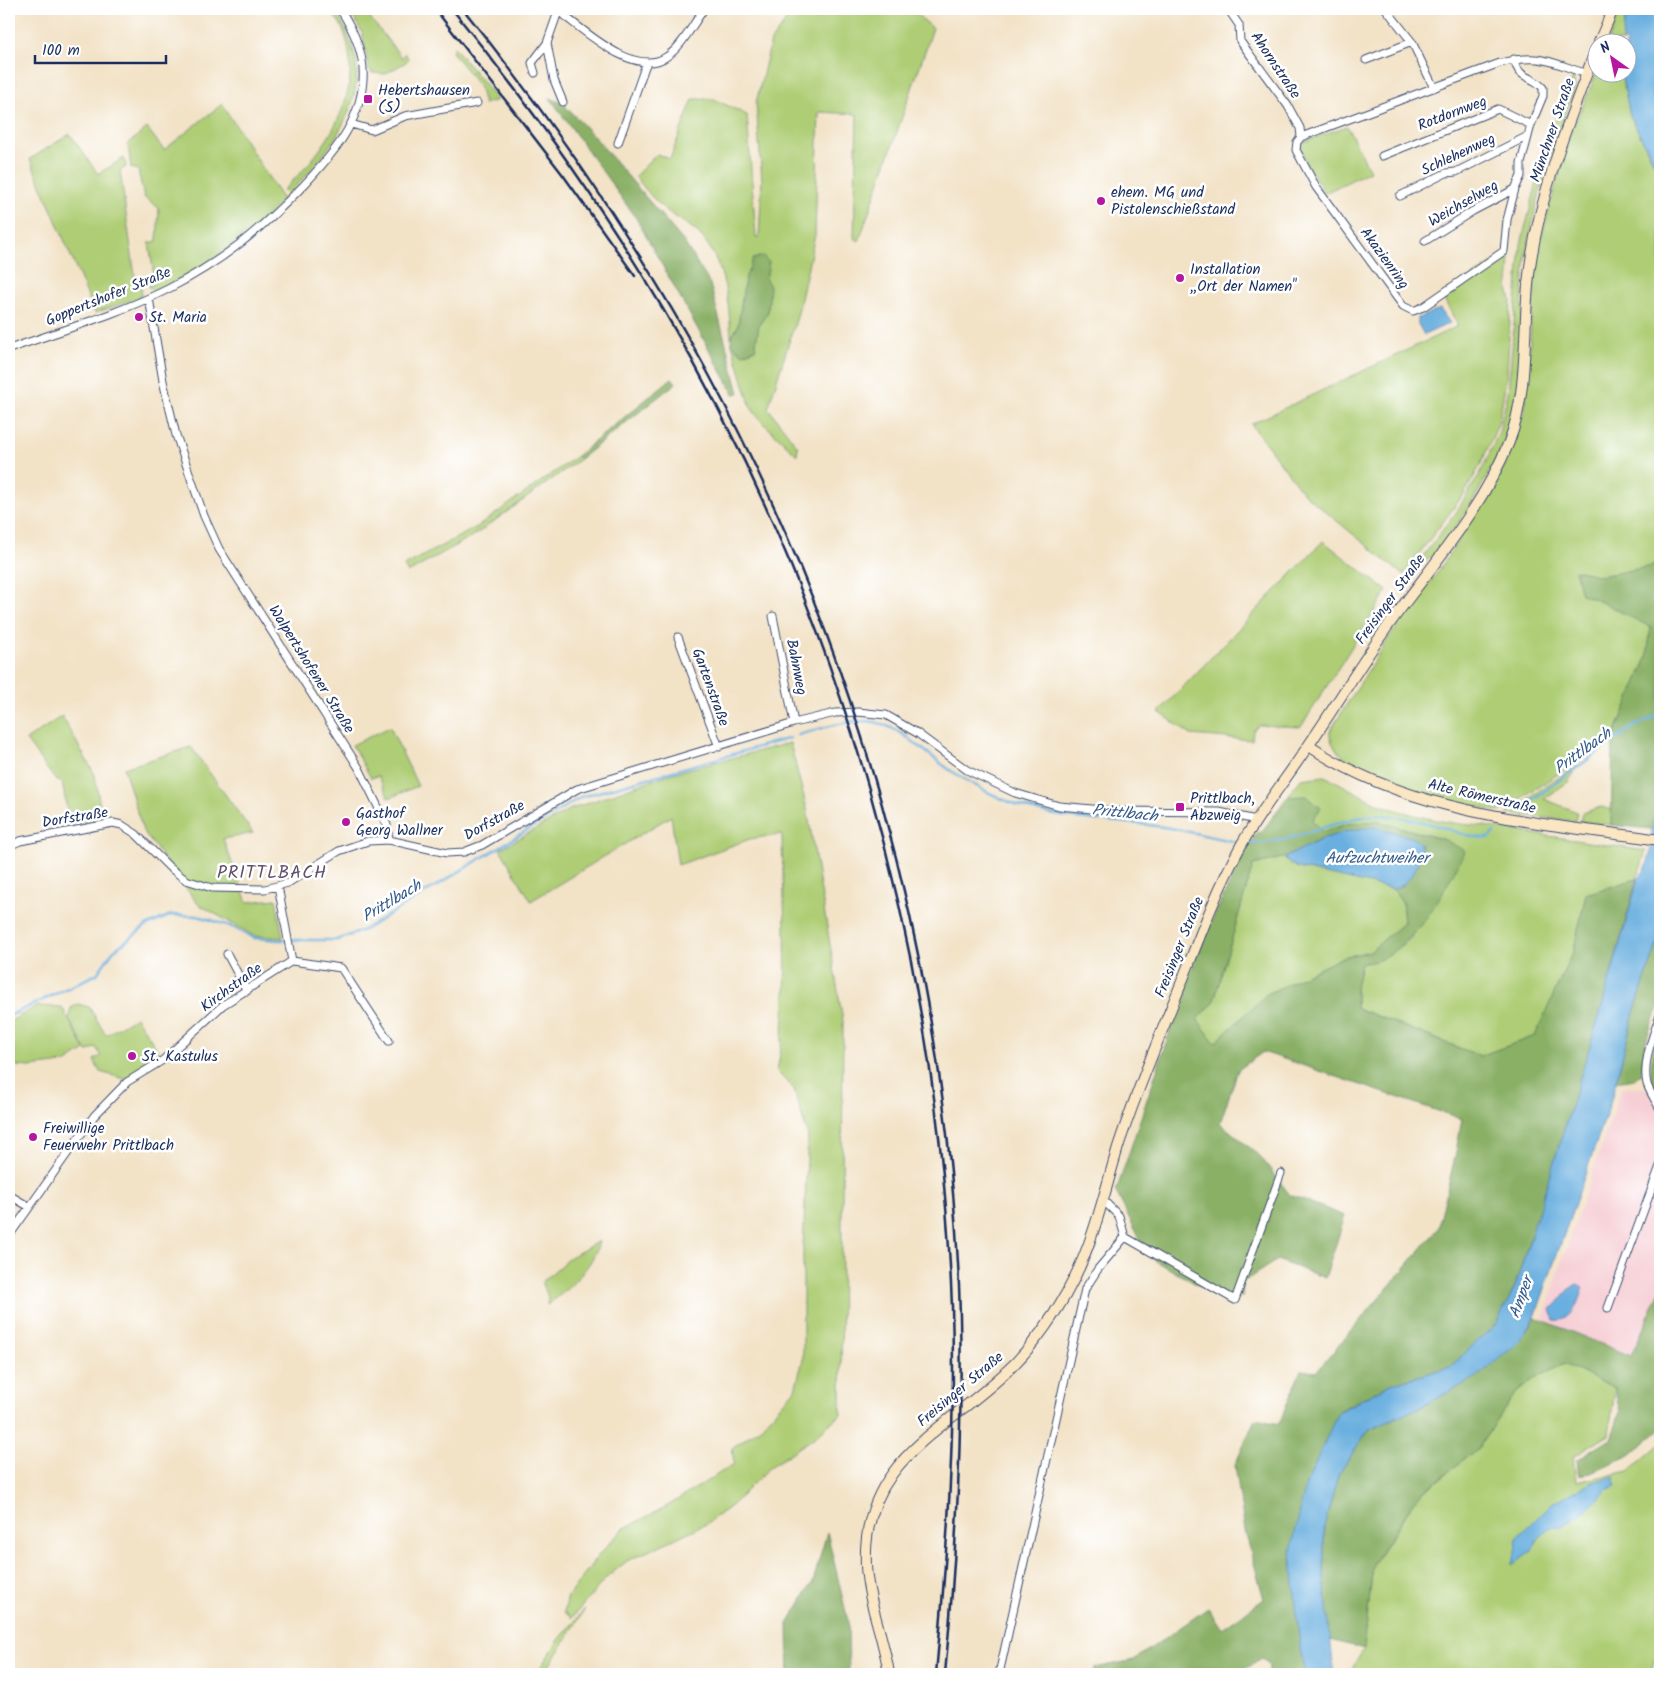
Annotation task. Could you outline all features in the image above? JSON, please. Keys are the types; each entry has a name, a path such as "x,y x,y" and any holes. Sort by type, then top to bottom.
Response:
{"main road":[{"path":"1603,32 1613,9"},
{"name":"Münchner Straße","path":"1538,221 1564,134 1586,77"},
{"name":"Freisinger Straße","path":"890,1674 866,1570 867,1538 878,1500 893,1472 920,1442 1004,1374 1024,1354 1044,1329 1084,1260 1119,1144 1155,1046 1215,898 1240,848 1256,820 1309,746 1374,646 1474,508 1508,443 1519,407 1527,284 1538,221"},
{"name":"Alte Römerstraße","path":"1309,746 1360,775 1445,805 1502,819 1660,840"}],"street":[{"name":"Goppertshofer Straße","path":"9,349 149,298 197,273 241,244 264,226 331,154 351,124 359,105 363,78 357,42 340,9"},
{"path":"535,73 532,63 547,43 558,10 613,51 646,64 664,58 674,50 704,9"},
{"name":"Ahornstraße","path":"1228,9 1239,25 1240,41 1288,106 1300,128 1301,137"},
{"path":"1386,9 1412,42 1434,88"},
{"path":"1366,60 1412,42"},
{"path":"547,43 554,80 563,102"},
{"path":"1301,137 1514,59 1535,57 1586,74"},
{"name":"Akazienring","path":"1301,137 1297,142 1296,150 1316,187 1403,306 1413,311 1423,307 1504,250 1507,220 1515,189 1521,176 1521,163 1531,125 1543,96 1543,88 1538,83 1524,77 1517,70 1514,59"},
{"path":"618,143 646,64"},
{"path":"351,124 372,130 406,116 477,103"},
{"name":"Rotdornweg","path":"1382,156 1498,109 1531,125"},
{"name":"Schlehenweg","path":"1400,196 1446,173 1456,172 1528,136"},
{"name":"Weichselweg","path":"1425,241 1473,211 1515,189"},
{"name":"Walpertshofener Straße","path":"149,298 169,409 204,516 219,549 359,768 387,825 389,840"},
{"name":"Bahnweg","path":"773,616 794,723"},
{"name":"Gartenstraße","path":"678,637 718,747"},
{"name":"Dorfstraße","path":"9,846 20,841 113,823 122,825 136,834 169,867 194,883 212,888 252,890 278,886 298,878 350,846 368,840 389,840 447,853 464,852 482,845 578,789 804,720 835,713 871,712 886,715 917,733 967,770 1008,790 1059,806 1114,811 1219,812 1256,820"},
{"path":"278,886 292,961 341,968 390,1041"},
{"path":"227,954 247,991"},
{"name":"Kirchstraße","path":"9,1236 28,1206 94,1116 127,1082 163,1060 223,1005 292,961"},
{"path":"1660,1015 1651,1041 1646,1076 1648,1088 1660,1109"},
{"path":"1608,1308 1660,1166"},
{"path":"1125,1236 1235,1300 1281,1173"},
{"path":"9,1195 28,1206"},
{"path":"999,1674 1086,1289 1098,1269 1125,1236 1124,1227 1119,1216 1103,1200"}],"shaded area":[{"path":"1621,1088 1660,1088 1660,1291 1631,1356 1542,1321"}],"green space":[{"path":"328,9 335,9 348,35 355,55 356,81 353,100 337,135 326,151 288,194 283,190 300,174 328,137 339,117 347,96 350,74 349,51 342,27"},
{"path":"349,9 363,9 402,58 405,53 408,58 406,62 385,74 372,73 369,69 362,32"},
{"path":"795,9 910,9 933,28 859,241 854,238 857,114 819,112 815,235 797,317 768,408 798,447 797,455 761,421 751,408 732,344 743,354 755,349 759,325 768,311 745,279 738,326 731,337 724,285 716,260 710,249 703,238 694,230 657,202 635,176 657,154 670,159 693,99 714,99 747,115 756,237 759,237 762,180 756,103 771,41"},
{"path":"1620,9 1626,9 1623,32 1612,32"},
{"path":"1660,25 1660,86 1652,67"},
{"path":"454,47 497,100 484,104 479,86 452,52"},
{"path":"1573,77 1575,88 1539,193 1534,215 1526,259 1521,351 1516,398 1504,442 1482,485 1453,531 1434,554 1417,569 1415,568 1407,581 1403,582 1455,514 1481,472 1499,432 1508,393 1521,244 1549,136"},
{"path":"1593,82 1623,82 1630,115 1660,176 1660,568 1653,566 1601,576 1575,570 1581,594 1608,605 1651,627 1647,658 1613,738 1500,812 1429,795 1373,774 1350,762 1335,747 1330,731 1390,636 1440,569 1503,469 1524,412 1537,253 1568,139"},
{"path":"550,98 562,103 592,134 684,242 710,284 739,393 734,394 636,218"},
{"path":"222,104 283,200 254,228 223,252 154,292 148,286 155,283 149,243 157,241 159,208 144,197 138,170 131,168 128,144 147,128 164,150"},
{"path":"1347,126 1370,171 1325,193 1307,165 1300,146 1303,142"},
{"path":"70,134 98,174 124,158 126,167 120,171 136,284 142,287 141,297 95,313 30,159"},
{"path":"1504,255 1510,256 1508,288 1511,301 1507,373 1499,422 1480,466 1464,494 1403,575 1304,494 1251,424 1458,326 1443,297"},
{"path":"763,256 769,262 766,280 770,286 768,312 759,325 755,349 743,354 732,344 731,337 738,326 745,279 753,259"},
{"path":"672,378 676,383 580,459 577,456"},
{"path":"577,456 580,459 479,532 408,573 404,566 477,527"},
{"path":"1323,541 1387,591 1301,727 1259,725 1253,731 1252,740 1191,735 1159,712"},
{"path":"1653,566 1660,568 1660,790 1652,829 1611,825 1613,738 1647,658 1651,627 1581,594 1575,570 1601,576"},
{"path":"62,716 95,775 102,819 70,825 62,782 56,781 26,740"},
{"path":"390,727 418,786 389,798 378,776 371,778 352,745"},
{"path":"790,743 807,809 843,1021 841,1414 815,1437 770,1467 732,1505 706,1524 627,1561 605,1579 572,1618 564,1612 568,1596 601,1552 623,1529 671,1504 734,1464 732,1448 762,1426 795,1389 803,1360 803,1248 808,1136 794,1089 777,1072 782,1042 785,983 782,834 750,839 678,865 671,816 531,901 500,849 571,809 666,775"},
{"path":"191,747 253,833 223,839 247,902 276,899 283,938 254,936 198,904 143,831 124,768"},
{"path":"1579,765 1568,782 1544,799 1577,812 1575,821 1507,814 1547,785"},
{"path":"1324,776 1384,806 1427,818 1646,851 1637,879 1586,894 1574,949 1535,1036 1480,1056 1356,1008 1356,987 1361,964 1382,959 1411,938 1445,840 1377,821 1347,824 1323,832 1312,820 1321,808 1287,797 1301,779"},
{"path":"1306,796 1321,808 1312,820 1323,832 1347,824 1377,821 1445,840 1465,851 1431,911 1410,937 1381,959 1361,964 1356,987 1356,1008 1480,1056 1535,1036 1574,949 1586,894 1637,879 1602,1007 1515,1287 1496,1325 1450,1367 1391,1384 1338,1411 1300,1648 1305,1674 1269,1674 1269,1664 1262,1659 1236,1674 1094,1674 1095,1668 1134,1660 1208,1608 1222,1629 1264,1599 1245,1531 1235,1465 1255,1419 1279,1424 1301,1370 1316,1372 1438,1229 1455,1157 1462,1119 1263,1052 1238,1070 1220,1123 1260,1156 1290,1195 1345,1216 1325,1278 1277,1260 1243,1282 1242,1297 1215,1295 1149,1257 1116,1192 1188,977 1211,923 1242,857 1256,834 1264,829 1287,797","holes":["1326,837 1404,885 1393,889 1402,901 1404,922 1371,951 1343,957 1267,994 1215,1043 1197,1019 1213,1004 1253,865 1286,857"]},
{"path":"1601,807 1612,809 1611,825 1580,821 1582,813"},
{"path":"1286,857 1285,860 1298,868 1393,889 1402,901 1404,922 1371,951 1343,957 1267,994 1215,1043 1197,1019 1213,1003 1253,865"},
{"path":"1660,936 1660,1002 1646,1040 1641,1074 1634,1079 1616,1082 1634,1012"},
{"path":"78,1004 89,1007 106,1035 136,1017 163,1058 128,1080 100,1072 94,1060 101,1056 96,1047 87,1052 69,1019 71,1008"},
{"path":"37,1006 62,1007 85,1050 65,1063 29,1067 9,1065 9,1022"},
{"path":"1660,1028 1660,1088 1652,1087 1651,1065"},
{"path":"599,1241 592,1259 579,1277 563,1293 547,1305 548,1297 542,1282 569,1258"},
{"path":"1660,1291 1660,1429 1630,1455 1579,1477 1577,1460 1611,1439 1620,1412 1615,1388 1564,1364 1532,1380 1515,1394 1478,1448 1416,1498 1373,1564 1364,1649 1330,1640 1324,1577 1324,1527 1338,1475 1369,1429 1427,1404 1530,1327 1535,1317 1631,1356"},
{"path":"1564,1364 1615,1388 1609,1435 1573,1457 1576,1482 1629,1471 1660,1444 1660,1651 1648,1674 1354,1674 1353,1667 1364,1649 1373,1565 1416,1498 1478,1448 1515,1394 1532,1380"},
{"path":"827,1532 848,1621 849,1674 789,1674 788,1624 813,1582"},
{"path":"585,1609 544,1674 536,1674 558,1641"}],"water":[{"path":"1626,9 1660,9 1660,25 1652,67 1660,86 1660,174 1630,115 1623,82 1636,82 1636,32 1623,32"},
{"path":"1440,309 1450,323 1424,335 1418,324 1418,318"},
{"name":"Amper","path":"1660,790 1660,936 1634,1012 1610,1104 1535,1317 1518,1343 1477,1377 1427,1404 1369,1429 1338,1475 1324,1527 1324,1577 1334,1674 1305,1674 1300,1648 1291,1551 1306,1484 1338,1412 1391,1384 1450,1367 1496,1324 1515,1287 1602,1007 1638,879 1646,868 1650,855 1652,829"},
{"name":"Aufzuchtweiher","path":"1375,827 1414,838 1421,845 1419,859 1414,872 1406,882 1393,889 1298,868 1285,860 1286,857 1339,833"},
{"path":"1577,1284 1583,1287 1574,1310 1566,1318 1554,1320 1551,1309"},
{"path":"1615,1476 1616,1486 1608,1489 1585,1512 1562,1527 1550,1528 1538,1539 1532,1551 1513,1565 1517,1538 1552,1503 1591,1483"}],"waterway":[{"name":"Prittlbach","path":"1521,808 1633,727 1660,714"},
{"name":"Prittlbach","path":"798,735 848,722 865,721 877,723 889,727 912,740 968,782 1017,805 1070,817 1166,827 1238,842"},
{"name":"Prittlbach","path":"9,1016 97,974 113,951 146,926 171,915 198,916 230,926 254,938 337,940 364,930 581,797 790,738"},
{"name":"Prittlbach","path":"1246,843 1278,841 1354,819 1378,815 1418,821 1478,838 1489,838 1494,832"}],"railway":[{"path":"435,9 563,175 635,276"},
{"path":"452,9 509,81 615,231 663,309 726,424 781,543 829,665 869,790 902,918 926,1047 943,1177 952,1307 953,1399 947,1537 936,1674"},
{"path":"463,9 530,96 594,185 653,278 708,373 760,477 807,583 847,693 882,804 910,917 932,1032 948,1147 958,1263 961,1366 959,1468 954,1571 945,1674"}],"place":[{"name":"Hebertshausen (S)","path":"368,99"},
{"name":"ehem. MG und Pistolenschießstand","path":"1101,201"},
{"name":"Installation „Ort der Namen''","path":"1180,278"},
{"name":"St. Maria","path":"139,317"},
{"name":"Prittlbach, Abzweig","path":"1180,807"},
{"name":"Gasthof Georg Wallner","path":"346,822"},
{"name":"St. Kastulus","path":"132,1056"},
{"name":"Freiwillige Feuerwehr Prittlbach","path":"33,1137"}],"district":[{"name":"PRITTLBACH","path":"272,872"}]}
